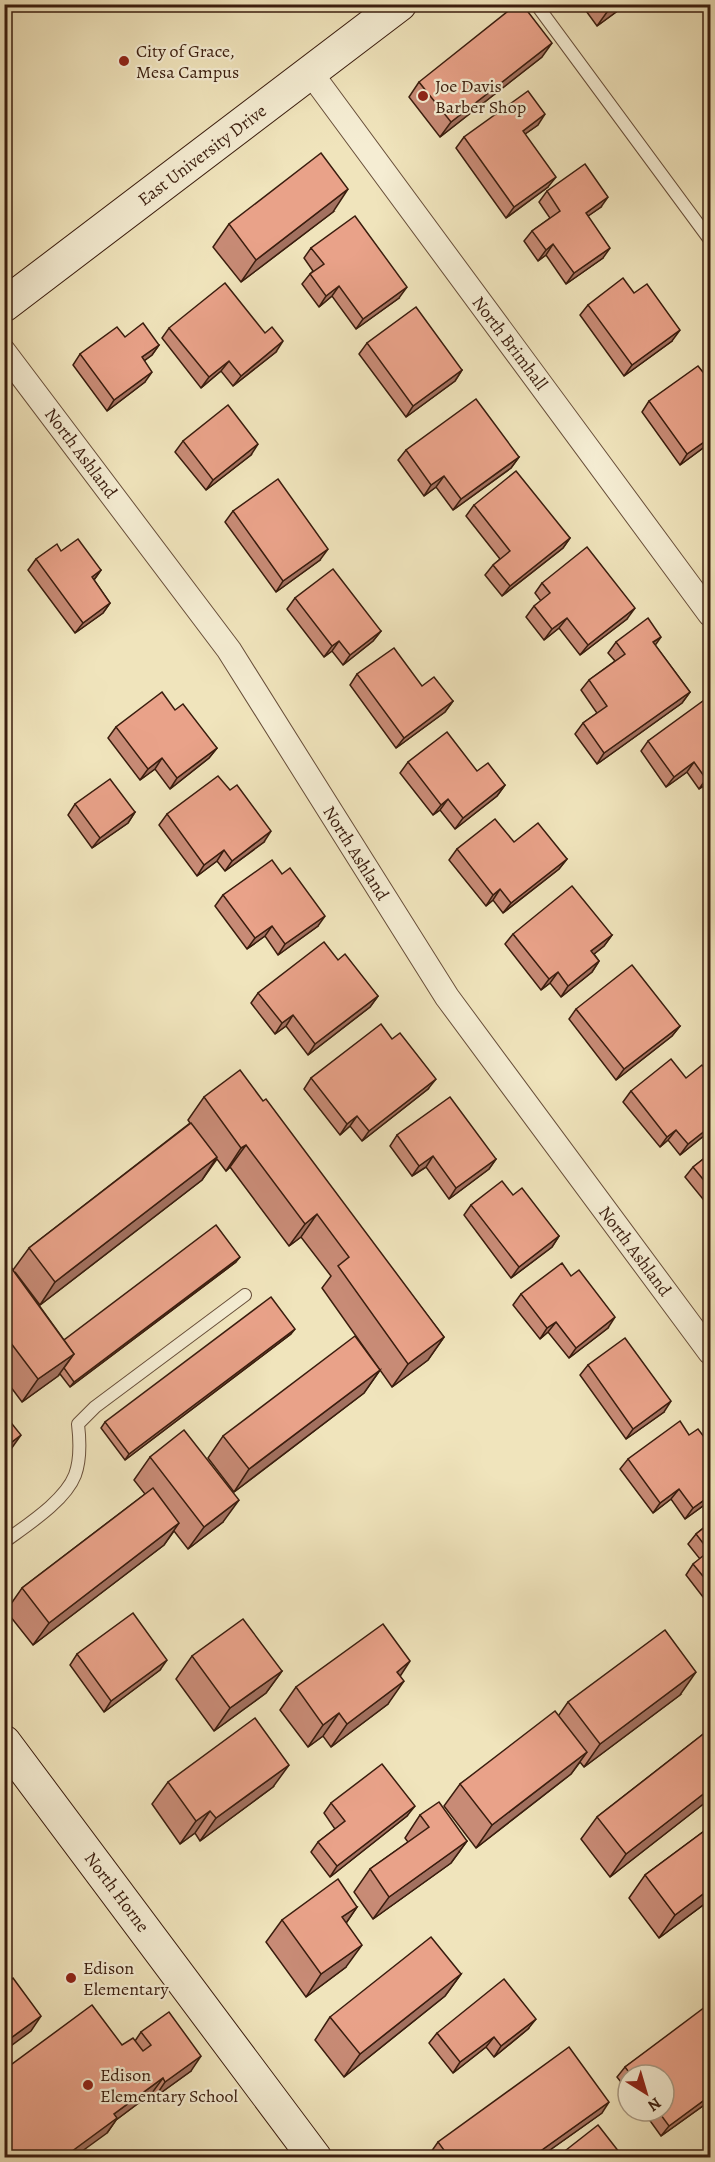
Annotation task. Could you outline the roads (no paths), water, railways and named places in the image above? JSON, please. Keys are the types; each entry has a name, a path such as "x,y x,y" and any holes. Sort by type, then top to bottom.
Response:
{"street":[{"name":"East University Drive","path":"4,305 400,4"},
{"name":"North Brimhall","path":"310,72 711,614"},
{"name":"North Ashland","path":"4,352 229,650 447,998 711,1352"},
{"name":"North Horne","path":"4,1742 315,2157"}],"lane":[{"path":"536,4 711,240"},
{"path":"4,1542 56,1502 75,1476 80,1447 78,1424 95,1407 244,1295"}],"place":[{"name":"City of Grace, Mesa Campus","path":"124,61"},
{"name":"Joe Davis Barber Shop","path":"423,96"},
{"name":"Edison Elementary","path":"71,1978"},
{"name":"Edison Elementary School","path":"88,2085"}]}
